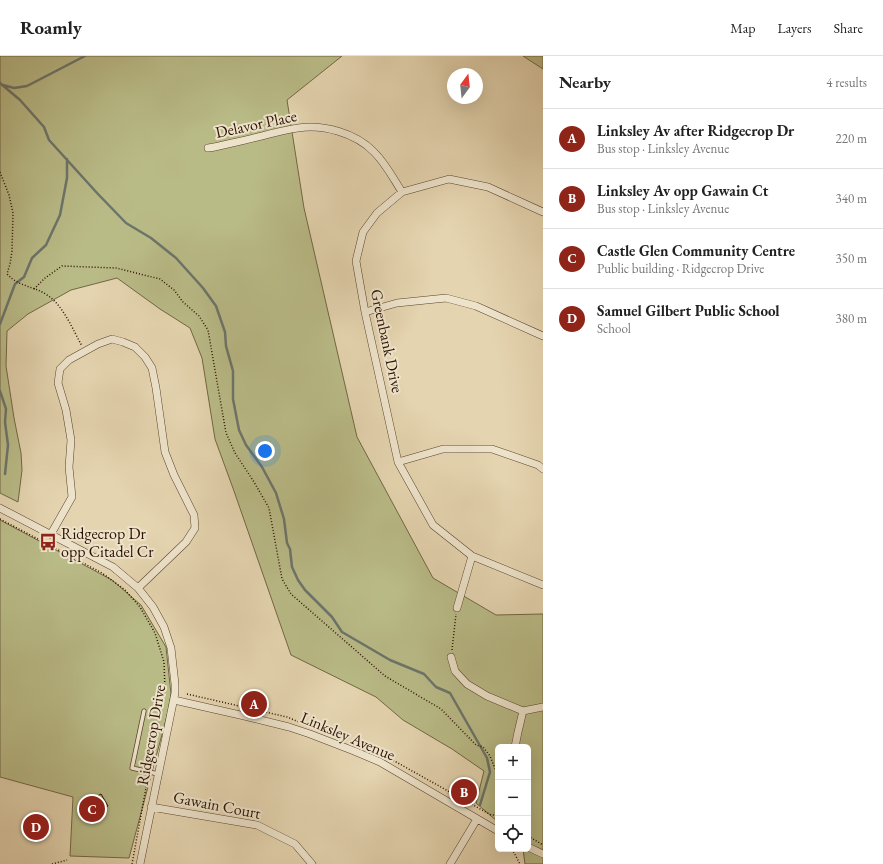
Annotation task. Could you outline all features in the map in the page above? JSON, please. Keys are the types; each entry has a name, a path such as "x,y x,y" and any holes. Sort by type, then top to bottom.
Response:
{"street":[{"name":"Delavor Place","path":"208,148 232,144 275,132 299,128 322,128 339,132 359,141 373,151 385,165 402,192"},
{"name":"Greenbank Drive","path":"543,212 488,187 449,179 402,192 377,213 364,232 356,261 365,312 398,462 433,525 472,556 543,585"},
{"path":"365,312 397,303 446,298 476,306 543,336"},
{"path":"51,534 72,497 69,467 71,440 66,410 58,383 60,369 69,360 98,344 112,339 123,342 135,347 145,357 152,368 165,452 174,475 194,515 195,528 186,542 138,588"},
{"path":"398,462 443,449 492,449 538,465 543,469"},
{"name":"Ridgecrop Drive","path":"0,508 114,567 138,588 153,607 164,627 171,648 175,684 174,700 140,864"},
{"path":"457,608 472,556"},
{"path":"451,657 455,671 468,684 487,696 523,711 543,707"},
{"name":"Linksley Avenue","path":"174,700 271,722 324,739 380,762 495,829"},
{"path":"516,744 523,711"},
{"name":"Gawain Court","path":"151,807 257,825 296,844 312,864"},
{"path":"450,864 477,819"},
{"path":"531,848 543,854"}],"lane":[{"path":"144,711 132,768 159,774"}],"path":[{"path":"0,172 13,213 12,251 7,274 22,285 47,295 56,303 85,350"},
{"path":"34,289 45,278 62,266 116,268 160,280 174,290 183,302 199,316 208,330 226,433 235,453 270,508 282,579 291,594 385,676 441,709 476,745 483,747 490,756 495,768"},
{"path":"0,519 102,573 124,590 140,607 155,633 164,662 165,689 132,864"},
{"path":"451,657 457,608"},
{"path":"531,838 543,845"},
{"path":"514,852 520,864"},
{"path":"52,864 67,860"}],"green space":[{"path":"0,56 342,56 287,100 304,208 357,437 433,578 496,615 543,614 543,864 525,864 523,852 531,852 531,744 495,744 495,819 476,803 484,771 452,749 403,720 376,697 291,655 215,439 202,358 190,328 160,309 117,278 71,290 28,314 7,331 6,366 21,453 22,470 18,502 0,493"},
{"path":"523,56 543,56 543,69"},
{"path":"0,520 112,580 141,605 166,647 171,694 168,712 129,858 70,856 73,797 0,777"}],"building":[{"path":"101,794 108,806 100,811 102,815 89,822 79,806"}],"waterway":[{"path":"3,85 14,88 27,86 85,56"},
{"path":"0,83 20,100 44,127 49,140 126,223 151,238 176,258 203,288 216,306 225,332 226,346 233,371 233,399 239,430 246,445 262,467 276,493 284,519 292,567 298,580 305,590 332,617 342,632 390,660 424,674 436,687 450,693 487,758 490,772 480,805"},
{"path":"0,324 15,284 24,277 32,258 46,245 60,215 67,178 67,159"},
{"path":"0,391 6,409 5,422 8,445 5,474"}],"place":[{"name":"Ridgecrop Dr opp Citadel Cr","path":"48,542"},
{"name":"Linksley Av after Ridgecrop Dr","path":"254,704"},
{"name":"Linksley Av opp Gawain Ct","path":"464,792"},
{"name":"Castle Glen Community Centre","path":"92,809"},
{"name":"Samuel Gilbert Public School","path":"36,827"}]}
